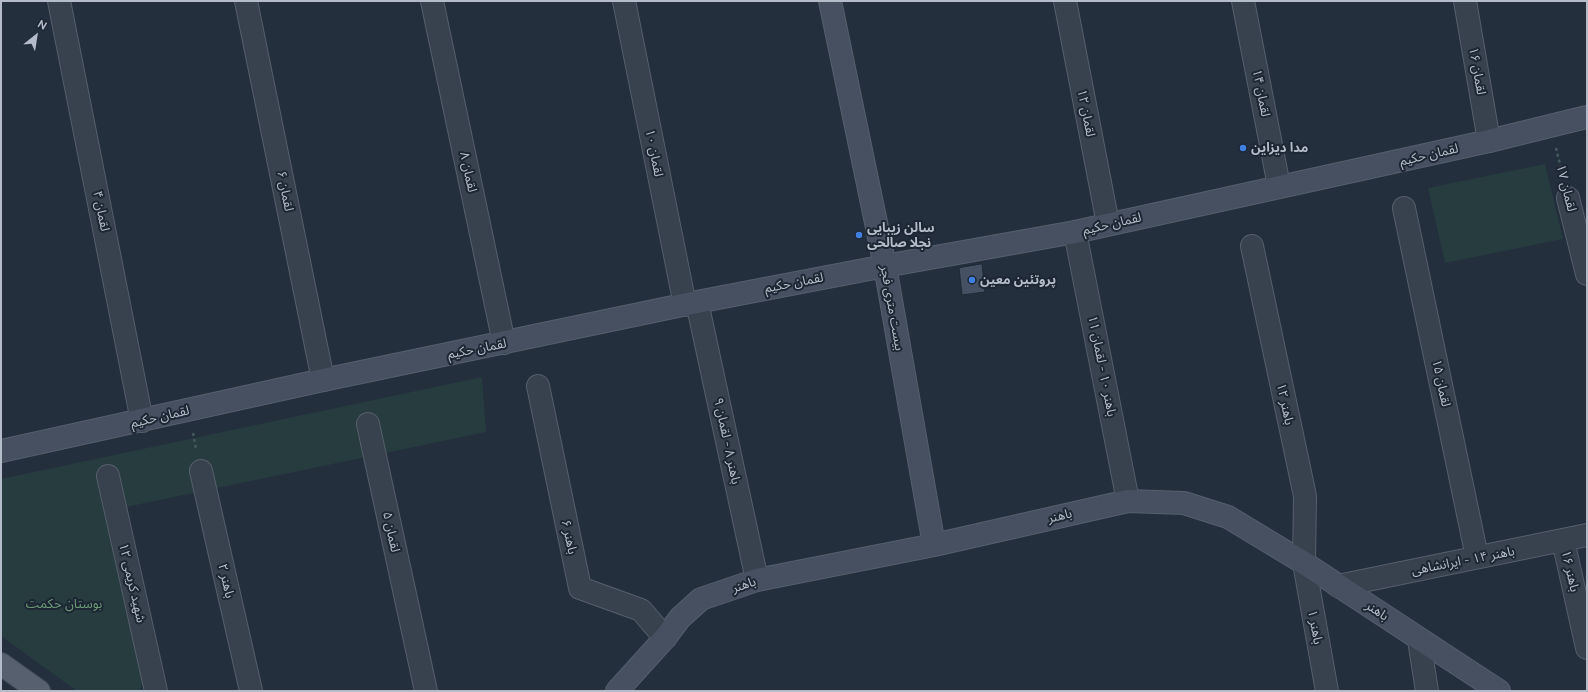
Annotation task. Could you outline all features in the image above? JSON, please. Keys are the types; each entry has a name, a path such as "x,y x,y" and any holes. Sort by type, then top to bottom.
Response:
{"main road":[{"name":"بیست متری فجر","path":"830,1 885,266 934,546"},
{"name":"لقمان حکیم","path":"1,452 323,380 691,303 885,266 1076,232 1242,196 1279,186 1489,141 1587,117"},
{"name":"باهنر","path":"617,691 665,638 680,618 701,599 756,580 934,546 1128,501 1184,503 1228,517 1304,563 1419,640 1499,691"},
{"path":"1,664 39,691"}],"street":[{"name":"لقمان ۴","path":"59,1 142,421"},
{"name":"لقمان ۶","path":"246,1 323,380"},
{"name":"لقمان ۸","path":"432,1 504,343"},
{"name":"لقمان ۱۰","path":"624,1 691,303"},
{"name":"لقمان ۱۲","path":"1064,1 1108,224"},
{"name":"لقمان ۱۴","path":"1243,1 1279,186"},
{"name":"لقمان ۱۶","path":"1465,1 1489,141"},
{"name":"لقمان ۱۷","path":"1568,198 1587,274"},
{"name":"لقمان ۱۵","path":"1404,208 1477,558"},
{"name":"باهنر ۱۰ - لقمان ۱۱","path":"1076,232 1128,501"},
{"name":"باهنر ۱۲","path":"1252,246 1305,496 1304,563"},
{"name":"باهنر ۸ - لقمان ۹","path":"691,303 756,580"},
{"name":"باهنر ۶","path":"538,386 580,588 642,610 665,638"},
{"name":"لقمان ۵","path":"368,424 426,691"},
{"name":"باهنر ۲","path":"201,471 251,691"},
{"name":"شهید کریمی ۱۲","path":"108,476 156,691"},
{"name":"باهنر ۱۴ - ایرانشاهی","path":"1338,586 1587,535"},
{"name":"باهنر ۱۶","path":"1563,540 1587,648"},
{"name":"باهنر ۱","path":"1304,563 1327,691"},
{"path":"1419,640 1427,691"}],"path":[{"name":"لقمان ۱۷","path":"1551,126 1568,198"},
{"path":"188,411 201,471"}],"green space":[{"path":"1545,164 1563,239 1445,263 1428,188"},
{"name":"بوستان حکمت","path":"482,377 486,432 107,511 143,668 140,691 77,691 1,636 1,479"}],"building":[{"name":"پروتئین معین","path":"982,264 985,292 962,295 959,268"}],"place":[{"name":"مدا دیزاین","path":"1243,148"},
{"name":"سالن زیبایی نجلا صالحی","path":"859,235"},
{"name":"پروتئین معین","path":"972,280"}]}
